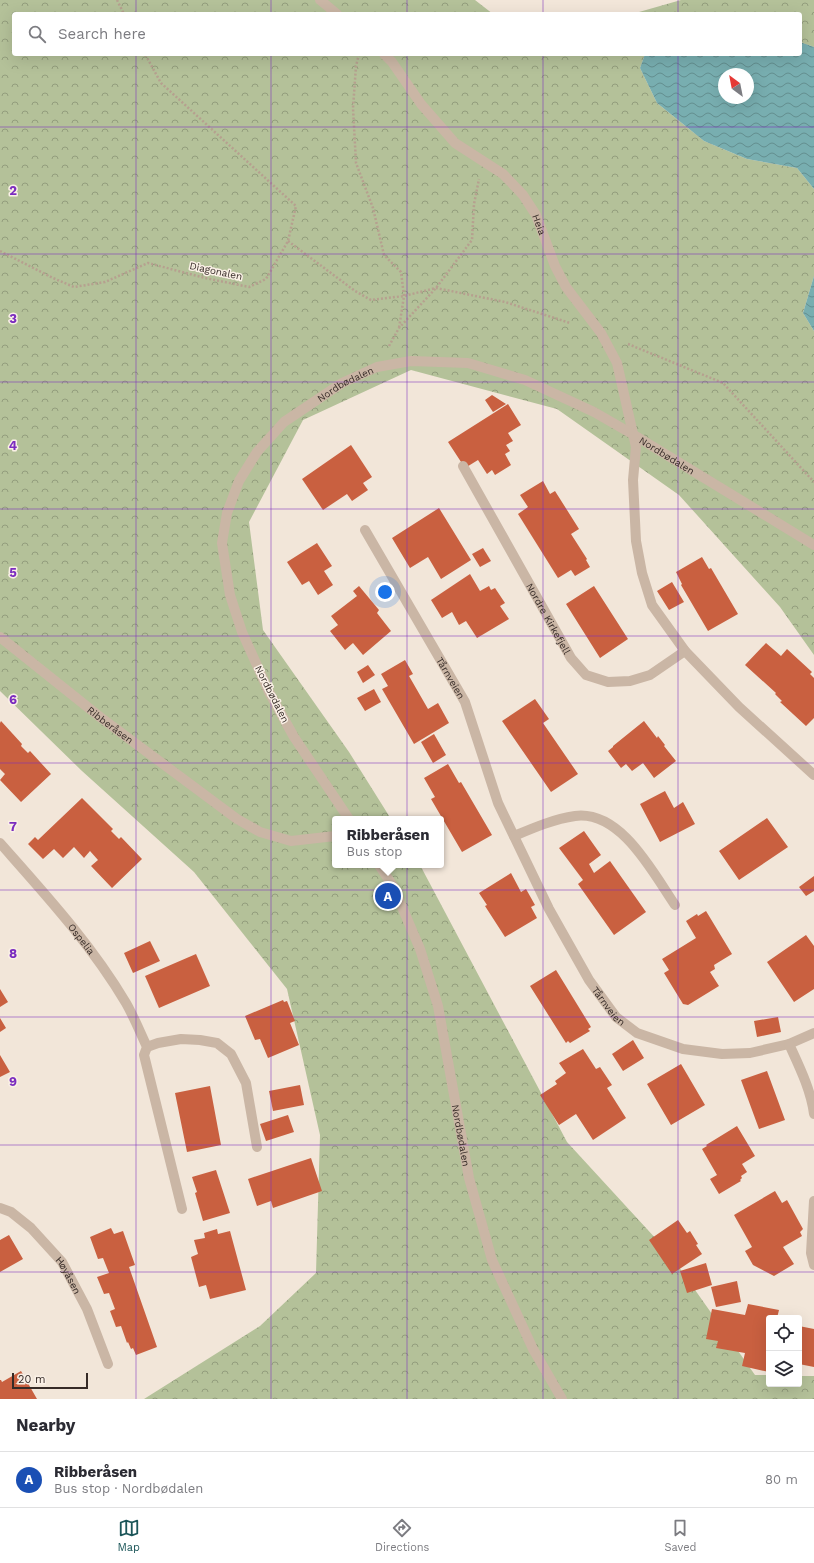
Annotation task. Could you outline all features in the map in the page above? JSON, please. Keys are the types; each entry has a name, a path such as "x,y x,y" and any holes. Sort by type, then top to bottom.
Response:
{"street":[{"path":"320,0 335,12"},
{"name":"Heia","path":"386,56 392,62 421,104 455,143 503,174 523,194 536,215 555,266 566,287 601,333 617,363 634,435"},
{"name":"Nordbødalen","path":"347,816 294,737 269,692 242,632 230,595 222,543 227,512 238,480 257,452 284,422 342,383 377,368 411,361 468,363 525,380 594,412 814,545"},
{"path":"634,435 636,446 633,480 636,540 642,573 652,605 684,651 739,707 814,775"},
{"name":"Nordre Kirkefjell","path":"463,466 571,658 586,675 608,682 630,681 650,675 684,651"},
{"name":"Tårnveien","path":"366,530 465,702 498,803 550,909 589,980 616,1017 636,1033 683,1049 722,1054 750,1053 789,1044 814,1033"},
{"name":"Ribberåsen","path":"0,637 100,717 238,819 260,832 292,841 332,836"},
{"path":"514,836 539,826 575,816 594,817 611,825 630,840 675,905"},
{"name":"Ospelia","path":"0,843 58,908 105,970 127,1004 147,1047 144,1055 182,1209"},
{"name":"Nordbødalen","path":"381,868 393,886 420,949 438,1006 469,1178 492,1260 533,1349 562,1399"},
{"path":"147,1047 158,1043 181,1039 200,1040 217,1043 231,1054 246,1083 257,1147"},
{"path":"789,1044 799,1066 813,1106 814,1114"},
{"path":"814,1201 811,1253 814,1265"},
{"name":"Høyåsen","path":"0,1208 11,1212 31,1228 62,1262 87,1309 108,1364"}],"path":[{"path":"117,0 123,12"},
{"name":"Diagonalen","path":"0,251 74,287 105,282 148,264 249,287 266,279 288,241 296,206 161,83 146,56"},
{"path":"358,56 356,66 353,108 356,163 373,208 384,255 401,272 404,296 399,328"},
{"path":"377,368 399,328 436,288 472,240 474,204 482,161"},
{"path":"288,241 355,291 371,300 404,296 436,288 505,302 572,324"},
{"path":"601,333 723,383 814,482"}],"green space":[{"path":"0,0 475,0 490,12 12,12 12,56 644,56 640,68 657,103 704,141 747,159 797,168 814,189 814,276 803,313 814,331 814,655 780,607 679,495 557,409 411,370 303,420 249,522 263,630 349,752 389,816 332,816 332,868 422,868 567,1142 669,1253 755,1375 766,1375 766,1387 802,1387 802,1376 814,1376 814,1399 144,1399 260,1326 316,1273 320,1135 287,989 194,872 82,771 0,691"},
{"path":"681,0 814,0 814,47 802,43 802,12 639,12"}],"water":[{"path":"802,43 814,47 814,189 797,168 747,159 704,141 657,103 640,68 644,56 802,56"},
{"path":"814,276 814,331 803,313"}],"building":[{"path":"492,395 506,404 493,412 485,400"},
{"path":"508,404 521,425 508,433 513,441 506,445 510,451 505,454 511,465 495,475 492,470 487,474 478,460 465,468 448,442"},
{"path":"351,445 372,477 363,483 368,490 352,501 347,494 323,510 302,479"},
{"path":"543,481 550,494 555,491 579,529 571,534 587,559 586,560 590,567 575,576 571,570 558,578 518,514 528,507 520,495"},
{"path":"439,508 471,560 441,579 428,557 410,568 392,538"},
{"path":"317,543 332,566 324,571 333,585 318,595 309,581 302,585 287,562"},
{"path":"483,548 491,561 480,567 472,554"},
{"path":"702,557 709,569 711,568 738,614 708,631 681,585 682,584 676,572"},
{"path":"470,574 480,591 489,586 491,590 495,588 505,603 500,606 509,619 477,638 466,621 459,625 452,612 442,618 431,600"},
{"path":"672,582 684,602 669,610 657,591"},
{"path":"359,586 379,610 377,613 391,631 363,655 353,643 345,650 330,631 338,625 331,616 357,596 353,591"},
{"path":"594,586 628,639 600,658 566,604"},
{"path":"766,643 781,656 787,649 812,672 810,674 814,678 814,718 806,726 780,702 782,701 775,694 776,693 745,665"},
{"path":"405,660 413,674 409,676 428,709 438,703 449,723 414,744 382,689 388,686 381,674"},
{"path":"368,665 375,675 363,683 357,672"},
{"path":"374,689 381,702 365,711 357,698"},
{"path":"535,699 549,719 543,723 578,774 551,792 502,721"},
{"path":"1,721 22,744 21,746 28,753 30,751 51,774 21,802 0,780 5,774 0,769"},
{"path":"644,721 657,738 658,736 676,761 654,778 643,763 632,771 626,764 621,768 608,751"},
{"path":"434,734 446,755 433,763 421,742"},
{"path":"448,764 459,783 461,782 492,835 462,852 444,821 444,816 441,816 431,799 435,797 424,778"},
{"path":"665,791 674,808 683,802 695,824 660,842 640,804"},
{"path":"82,798 113,829 111,831 119,839 121,837 142,859 112,888 91,866 98,860 90,851 84,858 74,847 63,858 54,849 43,859 28,844 35,837 38,840"},
{"path":"767,818 788,847 739,880 719,851"},
{"path":"584,831 601,855 589,864 594,873 610,861 646,912 614,935 578,884 583,880 559,848"},
{"path":"511,873 521,892 526,889 535,905 531,907 537,918 505,937 485,906 487,905 479,893"},
{"path":"814,876 814,891 806,896 799,887"},
{"path":"706,911 732,954 714,965 715,969 710,972 719,986 688,1005 683,1004 664,973 669,970 662,959 696,938 686,921 697,914 698,916"},
{"path":"806,935 814,946 814,989 794,1002 767,962"},
{"path":"150,941 160,961 133,973 124,953"},
{"path":"196,954 210,986 159,1008 145,976"},
{"path":"556,970 591,1027 588,1029 590,1031 570,1043 568,1041 566,1043 530,986"},
{"path":"0,989 8,1002 0,1007"},
{"path":"283,1000 284,1002 287,1001 295,1021 290,1023 299,1045 268,1058 260,1039 255,1040 245,1016"},
{"path":"778,1017 781,1032 757,1037 754,1021"},
{"path":"0,1018 6,1028 0,1032"},
{"path":"633,1040 644,1058 623,1071 612,1054"},
{"path":"583,1049 596,1069 600,1067 612,1085 607,1088 626,1118 593,1140 576,1114 559,1125 540,1095 557,1084 555,1081 566,1073 559,1063"},
{"path":"0,1055 10,1072 0,1077"},
{"path":"681,1064 705,1105 671,1125 647,1084"},
{"path":"767,1071 785,1120 759,1129 741,1080"},
{"path":"300,1085 304,1105 273,1111 269,1091"},
{"path":"210,1086 221,1145 187,1152 175,1093"},
{"path":"288,1115 294,1132 266,1141 260,1124"},
{"path":"737,1126 755,1156 742,1164 747,1172 741,1176 741,1181 719,1194 710,1179 717,1175 702,1149"},
{"path":"311,1158 322,1191 273,1208 271,1201 257,1206 248,1179"},
{"path":"216,1170 230,1213 203,1221 195,1193 197,1192 192,1177"},
{"path":"775,1191 782,1203 787,1200 803,1229 800,1232 802,1236 783,1247 794,1264 774,1276 753,1265 745,1251 752,1247 734,1215"},
{"path":"678,1220 687,1233 690,1231 702,1254 672,1274 649,1240"},
{"path":"111,1228 114,1234 123,1231 135,1265 129,1267 157,1347 136,1355 133,1348 131,1349 128,1342 127,1343 121,1326 116,1327 110,1311 115,1309 109,1293 104,1294 97,1277 109,1273 103,1258 98,1259 90,1237"},
{"path":"217,1229 218,1234 230,1231 246,1290 210,1299 206,1285 199,1287 191,1257 198,1254 194,1240 205,1238 204,1233"},
{"path":"9,1235 23,1259 0,1272 0,1240"},
{"path":"706,1263 712,1285 687,1293 680,1271"},
{"path":"737,1281 741,1302 716,1307 711,1287"},
{"path":"748,1304 779,1310 778,1315 766,1315 766,1371 742,1366 745,1353 716,1348 718,1341 706,1339 712,1309 745,1315"},
{"path":"802,1327 814,1329 814,1367 802,1365"},
{"path":"21,1371 37,1399 0,1399 0,1380 2,1382"}],"place":[{"name":"Ribberåsen","path":"388,896"}]}
